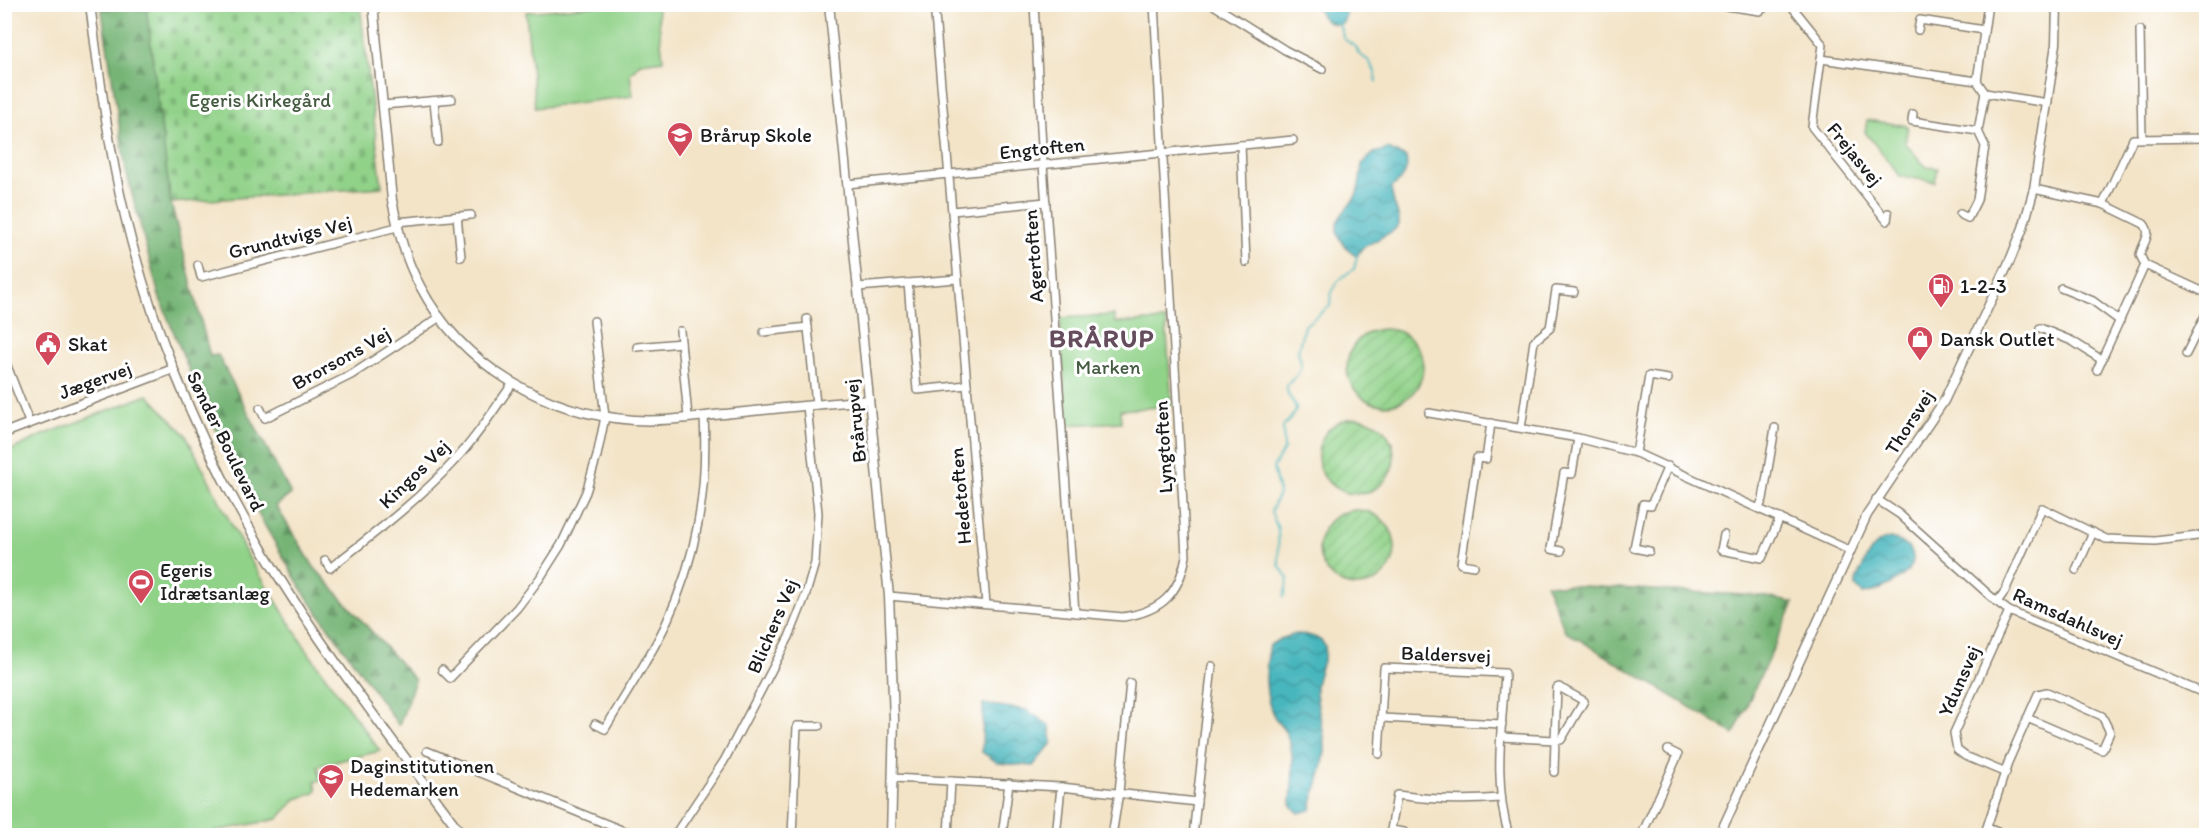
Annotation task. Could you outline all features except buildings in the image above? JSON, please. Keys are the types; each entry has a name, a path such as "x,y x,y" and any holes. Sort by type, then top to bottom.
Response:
{"street":[{"name":"Sønder Boulevard","path":"90,4 102,100 115,172 137,256 173,369 207,446 271,565 315,633 463,836"},
{"path":"394,4 373,6 392,200 397,224 408,260 420,287 440,317 464,345 483,362 513,383 544,399 567,408 605,417 654,420 869,400"},
{"name":"Brårupvej","path":"829,4 889,596 894,680 891,836"},
{"name":"Hedetoften","path":"934,4 986,604"},
{"name":"Agertoften","path":"1034,4 1075,613"},
{"name":"Lyngtoften","path":"889,596 1123,617 1140,614 1167,600 1176,589 1183,574 1186,556 1154,4"},
{"path":"1212,4 1285,50 1322,69"},
{"path":"1713,4 1760,11 1769,4"},
{"name":"Frejasvej","path":"1790,4 1823,45 1812,127 1887,220 1888,213"},
{"path":"1960,214 1968,218 1977,200 1985,146 1978,131 1985,93 1977,81 1988,4"},
{"name":"Thorsvej","path":"1719,836 1849,550 1876,499 1944,401 2011,258 2023,228 2034,189 2056,44 2057,4"},
{"path":"1918,30 1920,20 1984,30"},
{"path":"2140,30 2142,138"},
{"path":"1821,59 1977,81"},
{"path":"1985,93 2048,103"},
{"path":"383,105 452,99"},
{"path":"434,101 438,142"},
{"path":"1913,114 1912,121 1978,131"},
{"path":"2103,204 2133,140 2206,138"},
{"name":"Engtoften","path":"847,184 1293,140"},
{"path":"1240,145 1246,262"},
{"path":"2034,189 2103,204 2144,224 2148,228 2148,234 2140,255 2145,265 2206,293"},
{"path":"952,211 1046,202"},
{"path":"397,224 471,215"},
{"path":"457,216 461,257"},
{"name":"Grundtvigs Vej","path":"198,265 201,277 397,224"},
{"path":"2097,370 2145,265"},
{"path":"858,287 957,279"},
{"path":"908,283 917,390 967,385"},
{"path":"2061,288 2093,301 2120,321"},
{"path":"1521,428 1534,341 1550,328 1557,290 1574,292"},
{"path":"2186,354 2206,314"},
{"name":"Brorsons Vej","path":"260,408 265,418 351,375 440,317"},
{"path":"442,670 450,678 517,608 561,545 586,492 597,456 605,417 594,321"},
{"name":"Blichers Vej","path":"674,836 724,761 789,637 805,597 815,562 818,513 807,323 764,332"},
{"path":"2040,328 2072,340 2102,360"},
{"path":"680,331 688,417"},
{"path":"637,347 681,343"},
{"path":"4,358 29,422"},
{"name":"Jægervej","path":"4,433 173,369"},
{"path":"1636,453 1649,376 1668,379"},
{"name":"Kingos Vej","path":"325,560 330,568 404,510 432,484 460,456 513,383"},
{"path":"1429,413 1578,438 1636,453 1849,550"},
{"path":"596,724 605,729 664,627 680,591 690,559 704,492 706,456 704,416"},
{"path":"1474,566 1461,564 1477,458 1486,459 1491,423"},
{"path":"1759,508 1763,499 1775,428"},
{"path":"1561,551 1551,549 1564,473 1572,474 1578,438"},
{"path":"1648,551 1634,548 1643,504 1651,505 1668,466"},
{"name":"Ramsdahlsvej","path":"1876,499 1899,514 1996,602 2009,611 2206,694"},
{"path":"1996,602 2005,591 2042,508 2106,539 2155,541 2206,535"},
{"path":"1724,535 1721,550 1762,558 1780,518"},
{"path":"2076,570 2093,532"},
{"name":"Ydunsvej","path":"2006,772 1965,756 1957,750 1954,733 2009,611"},
{"path":"1193,836 1212,666"},
{"name":"Baldersvej","path":"1379,754 1384,668 1504,673 1500,798 1509,836"},
{"path":"1112,836 1131,683"},
{"path":"1501,737 1555,740 1561,740 1584,701 1557,688 1555,740 1554,772"},
{"path":"2008,836 1985,832 2006,772 2027,718 2038,694 2047,692 2102,716 2110,732 2102,750 2027,718"},
{"path":"1381,718 1502,724"},
{"path":"792,836 797,726 819,726"},
{"path":"1641,836 1678,755 1668,750"},
{"path":"427,751 636,836"},
{"path":"893,778 1061,786 1197,802"},
{"path":"948,836 951,781"},
{"path":"1002,836 1010,783"},
{"path":"1056,836 1061,786"},
{"path":"1404,832 1391,830 1397,795 1443,801 1500,798"}],"green space":[{"path":"101,5 146,5 171,203 210,356 218,355 291,494 276,506 314,567 415,680 399,726 304,593 250,500 201,400 159,296 126,171"},
{"name":"Egeris Kirkegård","path":"146,5 360,5 382,187 171,203"},
{"path":"599,5 657,5 663,60 640,63 630,74 633,96 535,108 526,12"},
{"path":"1867,120 1908,126 1905,143 1926,167 1938,168 1935,182 1900,176 1865,132"},
{"name":"Marken","path":"1114,315 1115,323 1166,320 1172,406 1120,410 1121,422 1067,425 1060,318"},
{"path":"1385,329 1400,332 1412,340 1420,352 1423,367 1420,382 1412,394 1400,402 1385,405 1370,402 1358,394 1350,382 1347,367 1350,352 1358,340 1370,332"},
{"name":"Egeris Idrætsanlæg","path":"148,395 186,435 247,555 310,655 380,751 318,766 321,780 315,782 317,790 315,793 296,799 278,819 197,835 5,835 5,453 43,435"},
{"path":"1356,418 1371,421 1383,429 1391,441 1394,456 1391,471 1383,483 1371,491 1356,494 1341,491 1329,483 1321,471 1318,456 1321,441 1329,429 1341,421"},
{"path":"1357,510 1372,513 1384,521 1392,533 1395,548 1392,563 1384,575 1372,583 1357,586 1342,583 1330,575 1322,563 1319,548 1322,533 1330,521 1342,513"},
{"path":"1546,584 1762,596 1794,603 1734,734 1565,631"}],"water":[{"path":"1316,5 1349,5 1343,23 1333,24 1326,21"},
{"path":"1388,149 1406,157 1407,167 1404,175 1392,187 1392,197 1399,225 1393,231 1362,248 1357,256 1349,251 1338,235 1338,221 1357,193 1362,164 1374,153"},
{"path":"1890,538 1906,545 1913,558 1912,565 1889,585 1863,594 1856,587 1856,581 1865,561 1877,544"},
{"path":"1296,634 1316,638 1323,643 1326,650 1316,686 1325,743 1324,758 1311,810 1299,813 1291,803 1293,770 1290,746 1286,732 1271,710 1266,682 1270,645"},
{"path":"983,704 1027,710 1050,726 1052,743 1033,766 998,763 982,752"}],"waterway":[{"path":"1339,24 1344,39 1356,47 1359,54 1369,61 1377,82"},
{"path":"1284,597 1288,579 1279,565 1278,529 1271,512 1279,492 1273,468 1284,449 1283,426 1291,418 1296,407 1289,397 1287,385 1300,369 1298,351 1304,326 1330,306 1333,289 1339,280 1354,269 1357,256"}],"place":[{"name":"Brårup Skole","path":"680,158"},
{"name":"1-2-3","path":"1941,309"},
{"name":"Dansk Outlet","path":"1920,362"},
{"name":"Skat","path":"48,367"},
{"name":"Egeris Idrætsanlæg","path":"141,605"},
{"name":"Daginstitutionen Hedemarken","path":"331,800"}],"district":[{"name":"BRÅRUP","path":"1102,338"}]}
